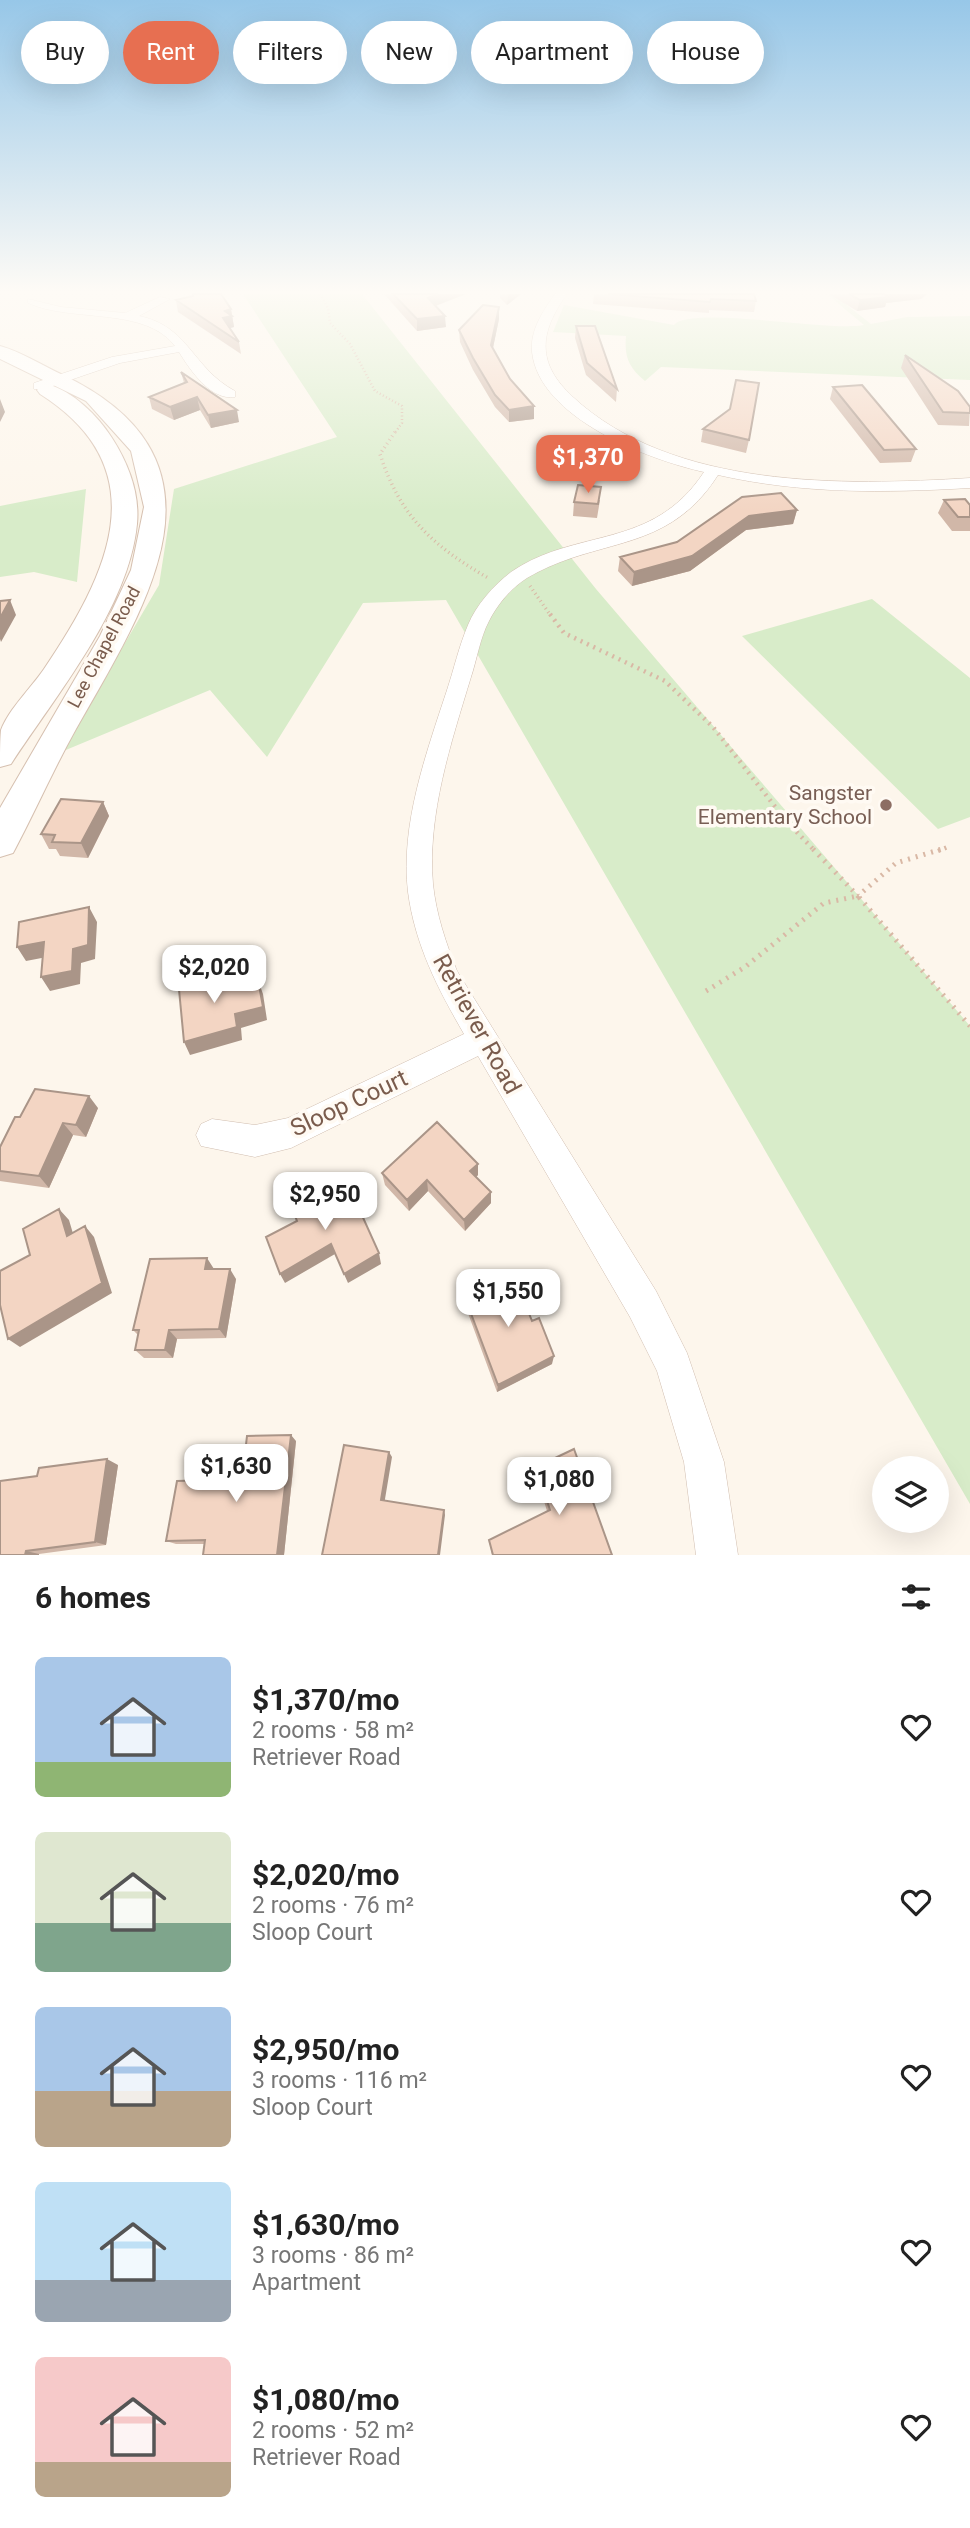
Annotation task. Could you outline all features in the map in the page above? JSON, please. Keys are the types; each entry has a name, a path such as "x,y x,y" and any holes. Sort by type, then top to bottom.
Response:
{"main road":[{"name":"Lee Chapel Road","path":"0,756 99,598 122,542 122,483 111,452 93,426 51,382 25,367"},
{"name":"Lee Chapel Road","path":"0,369 95,396 132,433 149,464 159,506 152,551 133,599 37,766 0,843"},
{"path":"0,764 37,766"}],"street":[{"path":"51,382 97,367"},
{"path":"196,367 202,376 230,394"},
{"path":"544,367 561,394 584,414 617,434 657,452 715,469 769,480 838,487 970,483"},
{"name":"Retriever Road","path":"715,469 690,502 669,519 628,537 553,557 522,572 517,586 486,606 478,623 425,809 420,841 420,884 428,929 445,976 481,1040 643,1304 674,1366 704,1462 717,1555"},
{"name":"Sloop Court","path":"212,1135 255,1141 291,1133 481,1040"}],"path":[{"path":"362,367 375,391 402,406 402,423 380,454 393,491 413,519 463,564 517,586 564,633 665,681 713,727 787,822 858,896 970,1026"},
{"path":"706,991 745,967 824,903 858,896 880,872 910,857 935,854 950,846"}],"green space":[{"path":"291,367 420,367 596,589 970,1026 970,1504 949,1468 949,1456 942,1456 446,600 363,603 267,757 210,690 61,752 159,585 174,489 337,437"},
{"path":"632,367 970,367 970,380 661,367 645,381"},
{"path":"86,489 77,582 34,572 0,577 0,506"},
{"path":"872,599 970,678 970,817 938,829 742,636"}],"building":[{"path":"478,367 503,367 510,379 534,406 509,410 495,395"},
{"path":"591,367 609,367 617,389"},
{"path":"913,367 922,367 958,391 970,407 970,413 943,412"},
{"path":"181,372 237,410 208,415 197,397 170,407 149,397 187,382"},
{"path":"736,380 759,383 749,440 703,429 730,409"},
{"path":"862,385 916,449 884,450 833,387"},
{"path":"578,485 601,487 598,504 574,502"},
{"path":"781,493 797,510 749,516 692,556 634,572 620,557 677,542 742,497"},
{"path":"965,499 970,505 970,517 958,517 944,500"},
{"path":"10,600 0,618 0,601"},
{"path":"61,799 103,802 81,843 52,842 55,835 41,834"},
{"path":"89,907 88,945 73,949 72,971 41,977 44,942 17,947 19,922"},
{"path":"209,971 212,992 258,980 263,1007 235,1014 237,1027 184,1042 178,979"},
{"path":"35,1089 89,1096 76,1125 63,1123 39,1176 0,1171 0,1147 15,1117 20,1117"},
{"path":"437,1122 478,1164 470,1171 491,1192 464,1220 427,1180 407,1200 382,1173"},
{"path":"347,1182 379,1253 344,1274 331,1244 280,1274 266,1237 297,1221 293,1211"},
{"path":"59,1209 67,1236 85,1226 102,1283 8,1339 0,1305 0,1271 30,1255 23,1229"},
{"path":"207,1258 205,1269 230,1269 219,1329 169,1330 165,1350 135,1350 139,1330 133,1330 150,1259"},
{"path":"513,1273 532,1321 539,1318 554,1356 498,1385 464,1295"},
{"path":"291,1435 277,1555 203,1555 205,1540 166,1541 177,1481 242,1479 247,1436"},
{"path":"344,1445 389,1452 381,1500 444,1510 438,1555 322,1555"},
{"path":"574,1449 612,1555 493,1555 489,1540 550,1510 536,1467"},
{"path":"107,1459 95,1542 26,1551 25,1555 0,1555 0,1481 37,1476 39,1468"}],"place":[{"name":"Sangster Elementary School","path":"886,805"}]}
